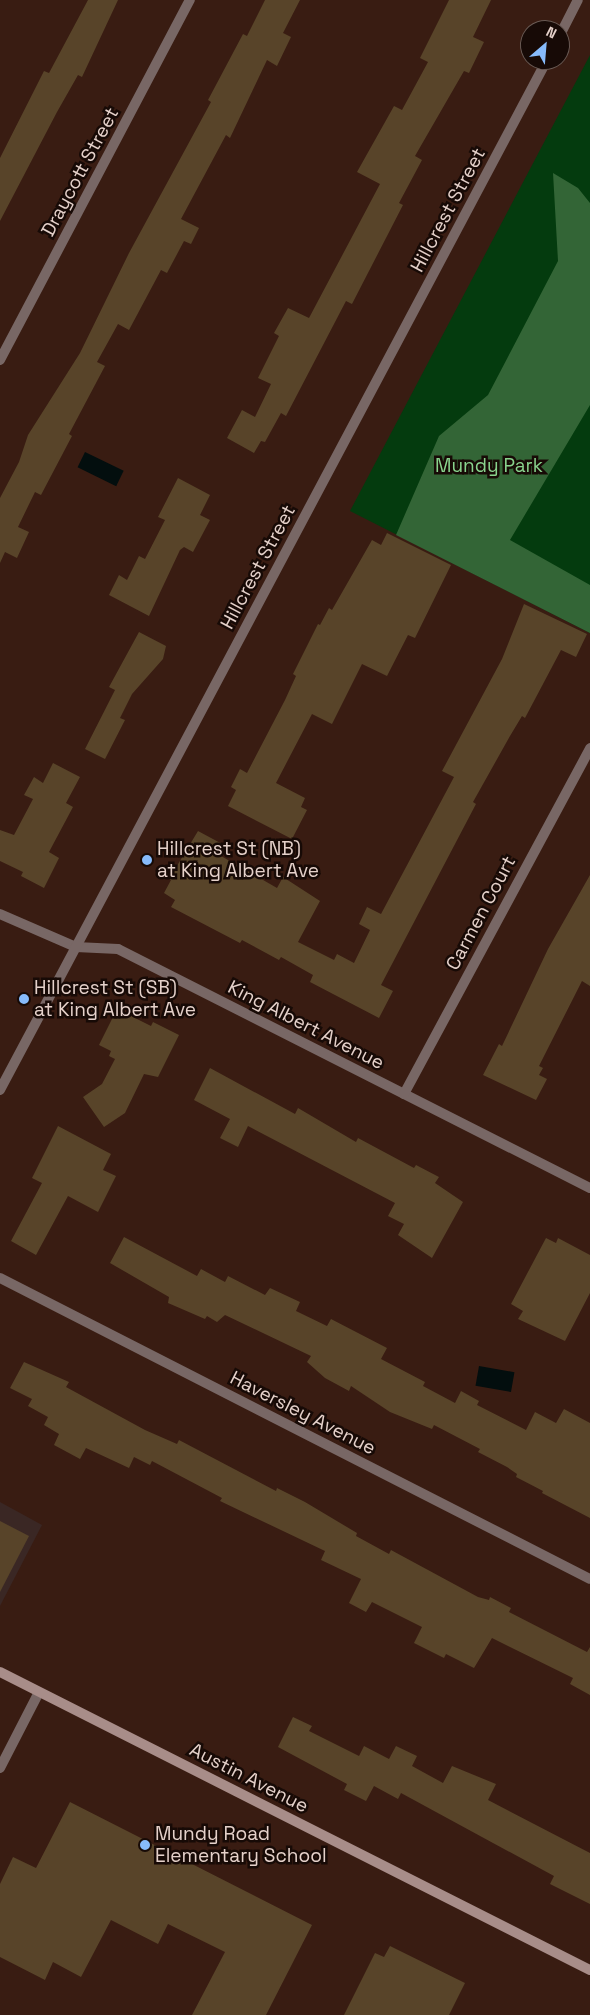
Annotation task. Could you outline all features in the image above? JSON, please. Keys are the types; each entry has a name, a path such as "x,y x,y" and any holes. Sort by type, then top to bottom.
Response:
{"main road":[{"name":"Austin Avenue","path":"0,1672 590,1970"}],"street":[{"name":"Draycott Street","path":"0,360 190,0"},
{"path":"568,20 578,0"},
{"name":"Hillcrest Street","path":"0,1090 542,70"},
{"name":"Carmen Court","path":"404,1094 590,748"},
{"name":"King Albert Avenue","path":"0,914 76,947 118,950 590,1188"},
{"name":"Haversley Avenue","path":"0,1278 590,1579"},
{"path":"0,1768 39,1692"}],"shaded area":[{"path":"85,452 124,471 116,486 78,467"},
{"path":"479,1366 514,1372 511,1392 476,1386"},
{"path":"0,1502 42,1525 0,1606"}],"green space":[{"name":"Mundy Park","path":"590,55 590,633 350,511"},
{"path":"553,173 578,188 590,203 590,405 510,540 590,585 590,633 396,535 439,436 488,395 558,261"}],"building":[{"path":"88,0 118,0 82,77 78,75 0,221 0,158 44,71 49,73"},
{"path":"265,0 300,0 283,33 291,37 277,66 267,60 230,138 226,135 181,219 199,228 191,244 184,241 167,273 161,270 129,330 118,324 97,362 105,366 69,434 72,436 41,495 35,492 18,527 29,532 17,558 5,552 0,563 0,498 19,462 28,435 80,353 129,253 211,102 208,100 243,34 247,36"},
{"path":"449,0 491,0 473,37 484,42 469,73 464,71 415,156 422,160 399,203 403,205 352,304 346,301 286,416 281,413 265,442 261,441 254,453 227,438 242,410 255,417 271,384 258,378 279,336 274,333 288,308 309,318 380,184 357,172 394,106 402,110 428,62 420,58"},
{"path":"178,478 210,495 200,515 210,520 193,552 184,547 180,550 149,616 109,595 119,575 127,580 139,556 145,559 165,520 158,517"},
{"path":"387,533 451,565 415,638 408,635 387,676 362,664 332,724 312,714 276,783 305,798 301,807 307,810 292,839 228,806 236,790 231,787 240,769 247,773 285,700 296,676 293,674 318,624 320,625 329,608 332,610 372,540 381,545"},
{"path":"524,604 587,634 576,657 561,650 525,718 522,716 473,802 476,804 381,985 393,991 379,1018 310,982 313,975 281,957 279,960 242,940 240,943 171,907 175,900 164,893 171,880 169,879 198,831 226,846 221,856 277,888 283,877 320,901 298,942 334,960 337,954 354,963 370,930 359,924 367,907 381,914 454,777 442,771 502,659"},
{"path":"139,632 166,646 163,659 132,694 120,718 125,720 105,759 85,749 115,690 109,687"},
{"path":"53,763 80,777 66,803 73,807 49,852 59,858 44,888 21,876 23,872 0,861 0,830 14,835 33,799 24,795 34,777 43,783"},
{"path":"590,875 590,986 582,981 539,1066 543,1068 539,1075 547,1079 536,1100 483,1075 499,1044 502,1046 548,949"},
{"path":"117,1009 151,1026 153,1022 179,1035 158,1077 144,1074 125,1113 104,1127 83,1097 102,1084 115,1059 109,1056 111,1051 99,1045"},
{"path":"210,1068 295,1114 298,1108 356,1142 358,1138 414,1168 416,1165 439,1177 435,1183 463,1202 432,1258 398,1235 404,1224 388,1216 395,1203 248,1126 238,1147 220,1138 230,1119 194,1100"},
{"path":"58,1126 111,1154 103,1170 116,1176 98,1212 68,1196 36,1255 11,1241 42,1183 32,1178"},
{"path":"124,1237 197,1276 201,1269 225,1282 228,1276 265,1295 270,1288 300,1302 296,1311 327,1326 331,1319 387,1348 381,1359 425,1382 423,1386 455,1403 461,1391 479,1401 477,1405 526,1430 535,1412 556,1423 564,1409 590,1423 590,1518 516,1477 517,1474 507,1467 478,1452 480,1449 434,1425 432,1429 390,1412 351,1386 349,1391 325,1378 307,1362 311,1356 225,1315 217,1322 207,1316 205,1319 168,1303 169,1297 110,1263"},
{"path":"546,1238 556,1243 558,1238 590,1255 590,1293 565,1341 518,1319 523,1311 511,1304"},
{"path":"24,1362 69,1382 66,1387 145,1430 177,1444 179,1440 276,1491 277,1488 305,1502 357,1533 356,1536 389,1554 391,1550 478,1597 489,1600 490,1597 511,1608 509,1612 587,1652 590,1647 590,1695 570,1684 573,1678 492,1638 474,1668 446,1654 444,1658 414,1643 422,1627 372,1602 366,1612 349,1603 361,1579 321,1560 325,1551 220,1501 222,1498 152,1461 150,1465 134,1457 129,1468 86,1448 80,1459 54,1445 59,1434 44,1425 48,1417 28,1406 32,1399 10,1388"},
{"path":"0,1521 29,1536 0,1592"},
{"path":"293,1717 312,1726 309,1731 359,1756 364,1746 389,1759 396,1746 417,1756 412,1766 443,1783 452,1766 496,1784 488,1800 590,1853 590,1904 550,1884 554,1876 401,1793 398,1799 374,1786 366,1801 344,1790 347,1784 278,1747"},
{"path":"70,1802 312,1925 266,2015 192,2015 225,1952 168,1924 158,1944 111,1920 81,1977 53,1962 45,1980 0,1957 0,1884 13,1857 36,1868"},
{"path":"390,1946 465,1983 449,2015 344,2015 375,1953 384,1957"}],"place":[{"name":"Hillcrest St (NB) at King Albert Ave","path":"147,860"},
{"name":"Hillcrest St (SB) at King Albert Ave","path":"24,999"},
{"name":"Mundy Road Elementary School","path":"145,1845"}]}
